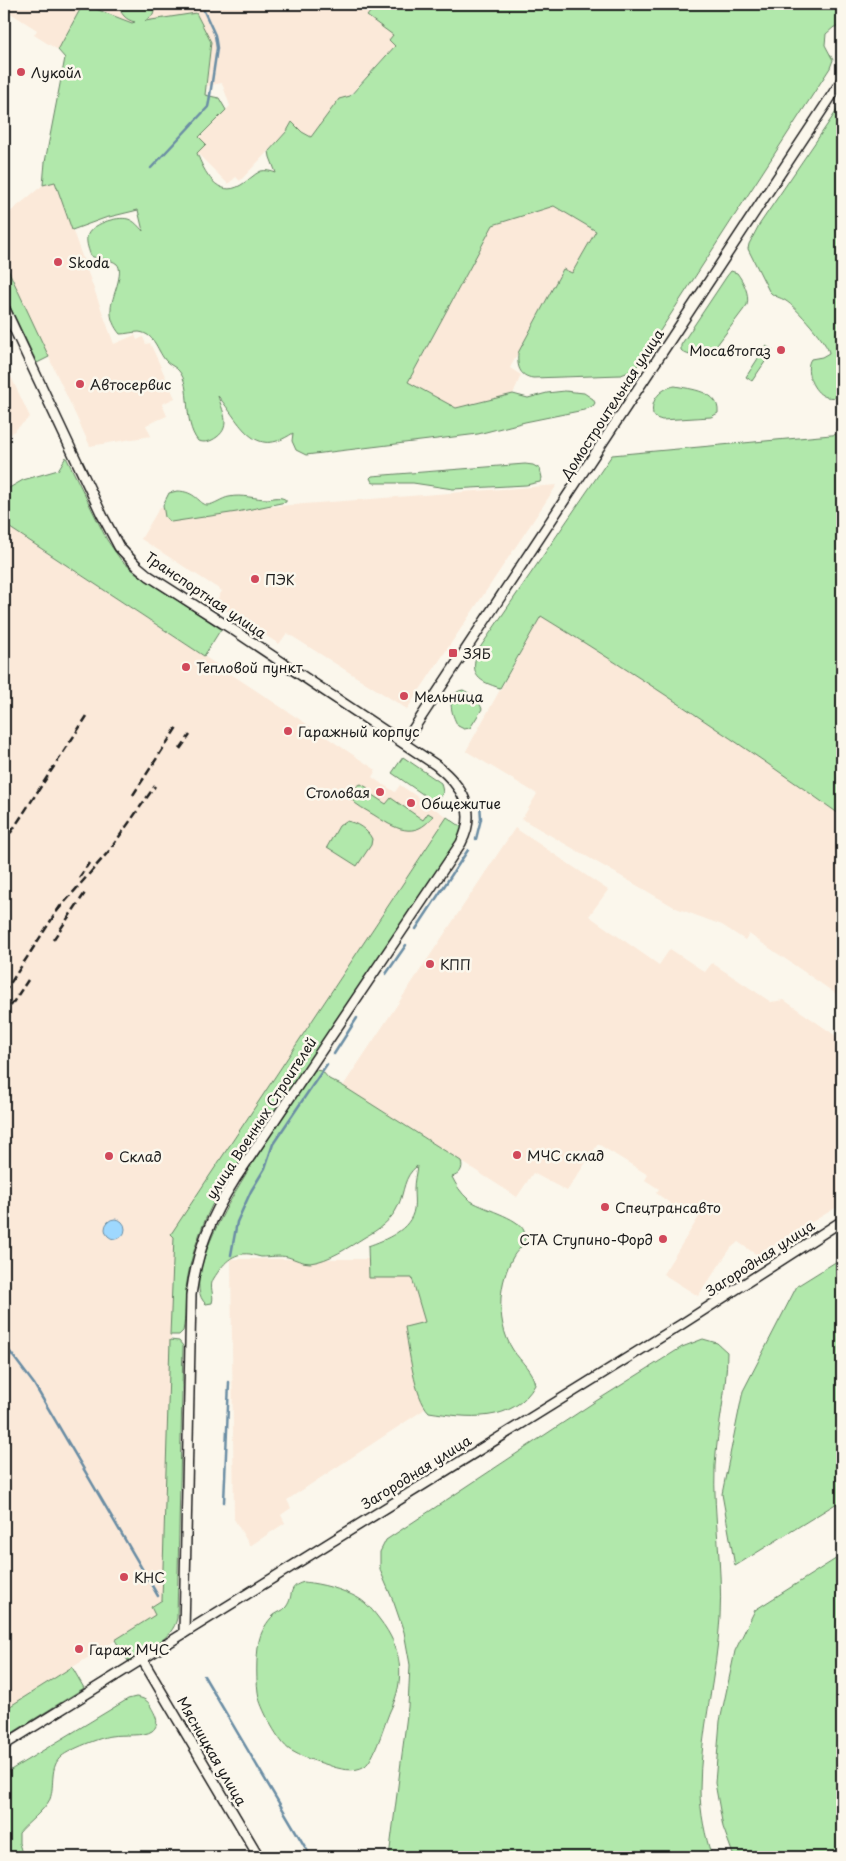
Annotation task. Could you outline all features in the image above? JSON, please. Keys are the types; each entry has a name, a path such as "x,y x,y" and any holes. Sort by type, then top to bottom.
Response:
{"street":[{"name":"Домостроительная улица","path":"404,743 842,80"},
{"name":"Транспортная улица","path":"4,307 114,540 126,556 149,576 404,743"},
{"name":"улица Военных Строителей","path":"184,1633 190,1295 194,1272 206,1232 234,1179 455,851 467,827 468,812 466,804 454,781 436,765 404,743"},
{"name":"Загородная улица","path":"4,1746 688,1320 842,1221"},
{"name":"Мясницкая улица","path":"142,1659 259,1857"}],"shaded area":[{"path":"4,4 83,4 58,50 34,35 37,30 4,9"},
{"path":"86,4 365,4 371,11 367,16 393,35 395,46 311,137 302,132 292,122 287,131 240,181 236,177 228,184 197,153 199,138 230,106 222,83 207,86 211,42 196,14 132,23"},
{"path":"55,182 114,344 135,335 137,340 143,337 146,344 150,343 175,398 162,404 167,416 146,425 151,436 90,446 4,261 4,217 43,185"},
{"path":"554,206 596,231 572,274 563,269 510,368 521,375 513,394 456,408 408,382 493,225"},
{"path":"4,362 30,417 4,440"},
{"path":"557,485 407,709 287,633 279,644 215,603 222,591 141,539 160,507 244,510 245,512 251,508"},
{"path":"4,524 376,770 372,777 379,782 395,792 400,785 447,817 172,1234 174,1237 162,1600 151,1607 156,1615 4,1710"},
{"path":"541,616 612,659 761,758 842,816 842,998 749,934 745,940 722,925 676,908 522,819 537,794 466,751"},
{"path":"515,828 608,890 589,916 659,965 670,949 705,972 712,963 771,1002 784,1000 842,1040 842,1204 774,1245 764,1260 738,1242 731,1248 698,1296 663,1274 699,1217 676,1203 674,1206 656,1193 659,1189 645,1180 648,1175 598,1144 567,1191 533,1173 517,1197 343,1086"},
{"path":"231,1259 368,1259 369,1277 412,1278 425,1322 406,1327 416,1384 425,1409 287,1500 291,1508 281,1515 285,1523 250,1546 234,1519"}],"green space":[{"path":"83,4 132,23 135,22 124,16 119,4 156,4 153,15 145,21 196,13 211,42 205,95 219,98 226,110 199,137 206,144 197,153 208,175 225,189 241,185 261,171 276,173 269,151 287,131 292,122 302,132 311,137 339,99 350,96 395,46 389,40 393,35 367,16 371,11 365,4 842,4 842,30 839,27 834,27 826,34 825,45 833,60 830,68 638,365 621,375 533,378 528,377 520,370 518,353 563,269 572,273 596,231 554,206 493,225 408,382 456,408 513,394 528,398 565,391 584,393 593,399 595,403 593,406 584,410 478,434 306,455 296,450 292,441 293,433 279,440 268,442 258,440 249,435 218,396 225,418 222,433 212,440 198,441 190,424 183,377 178,370 168,363 153,340 145,333 120,334 111,316 112,304 119,279 119,268 117,264 111,261 91,256 88,247 87,237 89,232 104,222 123,218 128,219 143,231 138,210 105,218 72,230 55,182 43,185 45,162 65,58 58,50"},
{"path":"842,103 842,397 832,398 818,392 812,384 808,368 811,359 822,357 829,353 828,349 818,334 797,310 769,291 748,249 759,225"},
{"path":"4,261 49,357 37,363 4,294"},
{"path":"731,271 737,273 744,284 748,296 747,305 711,353 695,356 684,353 681,350 681,345"},
{"path":"766,346 773,350 752,381 746,377"},
{"path":"675,386 703,392 714,400 718,413 711,417 662,420 656,418 653,414 655,400 665,389"},
{"path":"842,434 842,816 693,713 541,616 500,688 481,680 475,672 477,652 612,455"},
{"path":"66,457 107,540 121,560 137,574 221,629 204,656 4,524 4,491 23,480 58,470"},
{"path":"525,464 533,465 540,469 542,478 540,482 526,485 453,489 413,483 374,483 370,478 372,476"},
{"path":"177,491 189,493 207,505 234,496 268,499 280,498 286,500 286,502 171,522 165,517 163,505 169,493"},
{"path":"463,690 479,703 482,709 470,728 464,729 458,726 453,716 451,705 454,695"},
{"path":"403,757 441,783 443,792 437,804 392,773"},
{"path":"361,784 368,788 366,791 386,804 391,798 423,820 428,813 433,816 426,824 419,828 404,830 397,828 362,808 351,799 353,790"},
{"path":"447,817 463,828 458,839 212,1205 199,1235 190,1266 186,1288 183,1331 179,1335 170,1335 174,1237 171,1234"},
{"path":"346,821 361,827 372,839 371,845 357,866 327,847 339,826"},
{"path":"315,1070 322,1071 329,1079 461,1161 462,1167 460,1171 452,1177 463,1194 474,1203 508,1217 521,1226 524,1231 524,1242 513,1257 503,1282 501,1311 507,1338 513,1350 529,1371 535,1385 526,1398 514,1407 502,1412 473,1416 429,1412 419,1395 410,1360 405,1327 425,1322 412,1278 369,1278 368,1246 396,1233 408,1223 412,1216 417,1166 409,1175 395,1211 375,1231 339,1253 317,1262 301,1262 285,1256 261,1257 244,1254 233,1257 221,1268 212,1281 212,1303 206,1304 199,1289 201,1267 210,1241 224,1212 257,1156 301,1087"},
{"path":"842,1258 842,1500 735,1566 722,1494 743,1391 797,1286"},
{"path":"703,1339 717,1343 727,1352 715,1466 715,1504 721,1598 720,1617 716,1660 703,1747 700,1790 703,1824 712,1857 389,1857 408,1707 410,1665 404,1632 380,1570 380,1552 386,1540 596,1401 682,1347"},
{"path":"170,1340 179,1341 183,1346 177,1618 174,1626 164,1638 128,1661 115,1640 155,1615 151,1607 162,1600"},
{"path":"842,1555 842,1857 734,1857 723,1827 715,1783 720,1721 735,1651 755,1610"},
{"path":"304,1582 339,1590 361,1600 373,1611 387,1631 397,1653 400,1676 395,1699 372,1756 369,1762 361,1768 346,1770 337,1768 308,1759 290,1750 281,1741 272,1726 259,1698 257,1662 261,1634 271,1617 283,1610 289,1603 295,1586"},
{"path":"72,1667 84,1688 4,1738 4,1710"},
{"path":"136,1697 145,1700 150,1705 157,1722 155,1728 144,1734 106,1737 78,1747 62,1756 55,1765 50,1799 44,1808 19,1833 19,1843 23,1857 4,1857 4,1774 128,1699"}],"water":[{"path":"115,1219 122,1222 125,1229 122,1236 115,1239 108,1236 105,1229 108,1222"}],"waterway":[{"path":"151,168 208,107 217,48 215,35 204,11"},
{"path":"476,839 481,819 480,802"},
{"path":"416,929 468,850"},
{"path":"386,974 406,945"},
{"path":"334,1054 357,1018"},
{"path":"231,1255 237,1222 251,1191 265,1168 273,1144 327,1064"},
{"path":"4,1344 34,1384 158,1596"},
{"path":"224,1502 229,1382"},
{"path":"204,1676 311,1857"}],"railway":[{"path":"4,843 87,716"},
{"path":"133,795 177,727"},
{"path":"180,749 190,735"},
{"path":"57,911 109,851 155,786"},
{"path":"79,878 89,863"},
{"path":"53,940 85,893"},
{"path":"4,993 61,905"},
{"path":"4,1016 28,980"}],"place":[{"name":"Лукойл","path":"21,72"},
{"name":"Skoda","path":"58,262"},
{"name":"Мосавтогаз","path":"781,350"},
{"name":"Автосервис","path":"80,384"},
{"name":"ПЭК","path":"255,579"},
{"name":"ЗЯБ","path":"453,653"},
{"name":"Тепловой пункт","path":"186,667"},
{"name":"Мельница","path":"404,696"},
{"name":"Гаражный корпус","path":"288,731"},
{"name":"Столовая","path":"380,792"},
{"name":"Общежитие","path":"411,803"},
{"name":"КПП","path":"430,964"},
{"name":"МЧС склад","path":"517,1155"},
{"name":"Склад","path":"109,1156"},
{"name":"Спецтрансавто","path":"605,1207"},
{"name":"СТА Ступино-Форд","path":"663,1239"},
{"name":"КНС","path":"124,1577"},
{"name":"Гараж МЧС","path":"79,1649"}]}
